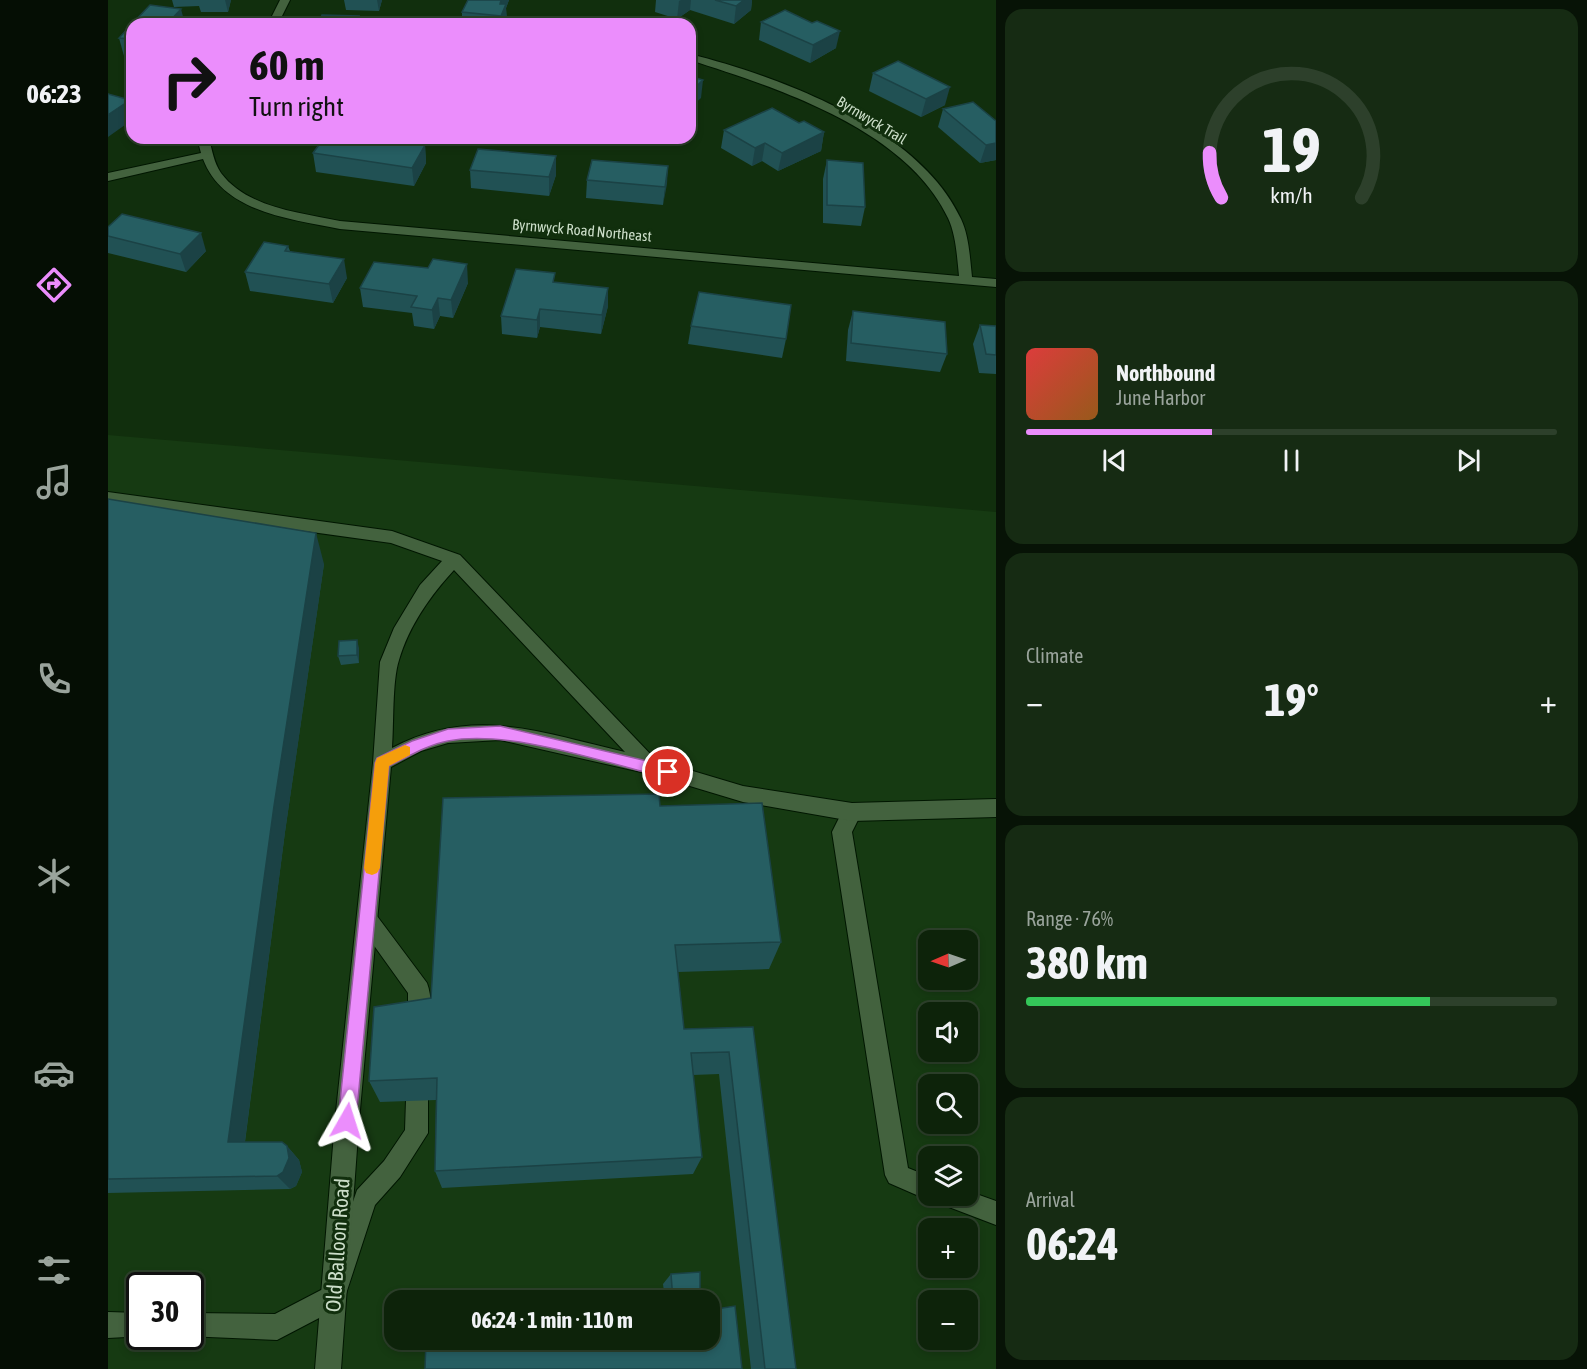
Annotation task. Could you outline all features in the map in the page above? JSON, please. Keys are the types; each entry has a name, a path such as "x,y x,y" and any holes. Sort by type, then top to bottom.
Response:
{"street":[{"path":"276,18 285,0"},
{"name":"Byrnwyck Trail","path":"696,59 797,95 854,123 891,145 937,189 953,216 963,248 966,281"},
{"name":"Byrnwyck Road Northeast","path":"204,144 216,175 236,192 272,211 340,225 996,283"},
{"path":"108,177 207,155"},
{"path":"108,498 392,537 454,559 650,766"},
{"name":"Old Balloon Road","path":"328,1369 382,763 388,662 403,628 426,590 454,559"},
{"path":"382,763 417,745 448,735 500,732 650,766 743,794 852,812 996,808"},
{"path":"852,812 842,832 897,1175 918,1184"},
{"path":"367,919 419,990 419,1025"},
{"path":"204,1326 277,1327 333,1297 365,1198 392,1169 416,1133 417,1100"},
{"path":"977,1206 996,1213"},
{"path":"108,1325 126,1326"}],"shaded area":[{"path":"108,435 996,512 996,1369 108,1369"}],"building":[{"path":"468,0 501,0 500,4 506,4 501,16 462,12"},
{"path":"715,0 744,0 736,6"},
{"path":"150,5 181,9 173,18 138,18"},
{"path":"785,10 812,23 817,21 840,31 813,45 761,22"},
{"path":"322,15 359,16 358,18 321,18"},
{"path":"126,30 126,39 119,38"},
{"path":"898,61 950,87 926,99 873,73"},
{"path":"696,78 703,80 696,86"},
{"path":"108,94 126,99 126,103 108,115"},
{"path":"973,102 996,121 996,143 986,145 943,109"},
{"path":"772,108 799,123 804,121 824,132 782,153 765,143 755,148 724,130"},
{"path":"320,144 425,145 412,168 313,153"},
{"path":"478,149 556,156 549,177 470,170"},
{"path":"592,160 668,166 665,187 587,180"},
{"path":"827,160 863,163 865,207 827,205"},
{"path":"122,214 201,233 180,254 108,236 108,227"},
{"path":"264,242 288,246 285,251 344,259 329,284 245,272"},
{"path":"433,259 467,264 451,300 438,298 432,310 411,307 417,296 360,288 374,262 428,268"},
{"path":"516,269 555,273 553,282 608,288 602,315 540,309 537,320 501,316"},
{"path":"699,292 791,305 786,339 691,326"},
{"path":"853,311 945,322 947,354 851,343"},
{"path":"980,325 996,326 996,355 986,354"},
{"path":"108,499 316,533 274,806 228,1142 282,1142 287,1146 289,1158 283,1172 277,1176 108,1179"},
{"path":"357,640 357,655 338,656 339,641"},
{"path":"659,794 660,806 762,803 781,942 675,945 684,1029 753,1027 796,1369 765,1369 729,1052 691,1053 702,1157 435,1171 437,1078 369,1081 374,1007 431,998 443,798"},
{"path":"700,1272 700,1290 672,1290 671,1274"},
{"path":"735,1306 742,1369 425,1369 426,1350 720,1350 720,1308"}],"slow traffic":[{"path":"372,868 382,763 405,751"}],"route":[{"path":"347,1121 382,763 417,745 448,735 500,732 668,772"}]}
